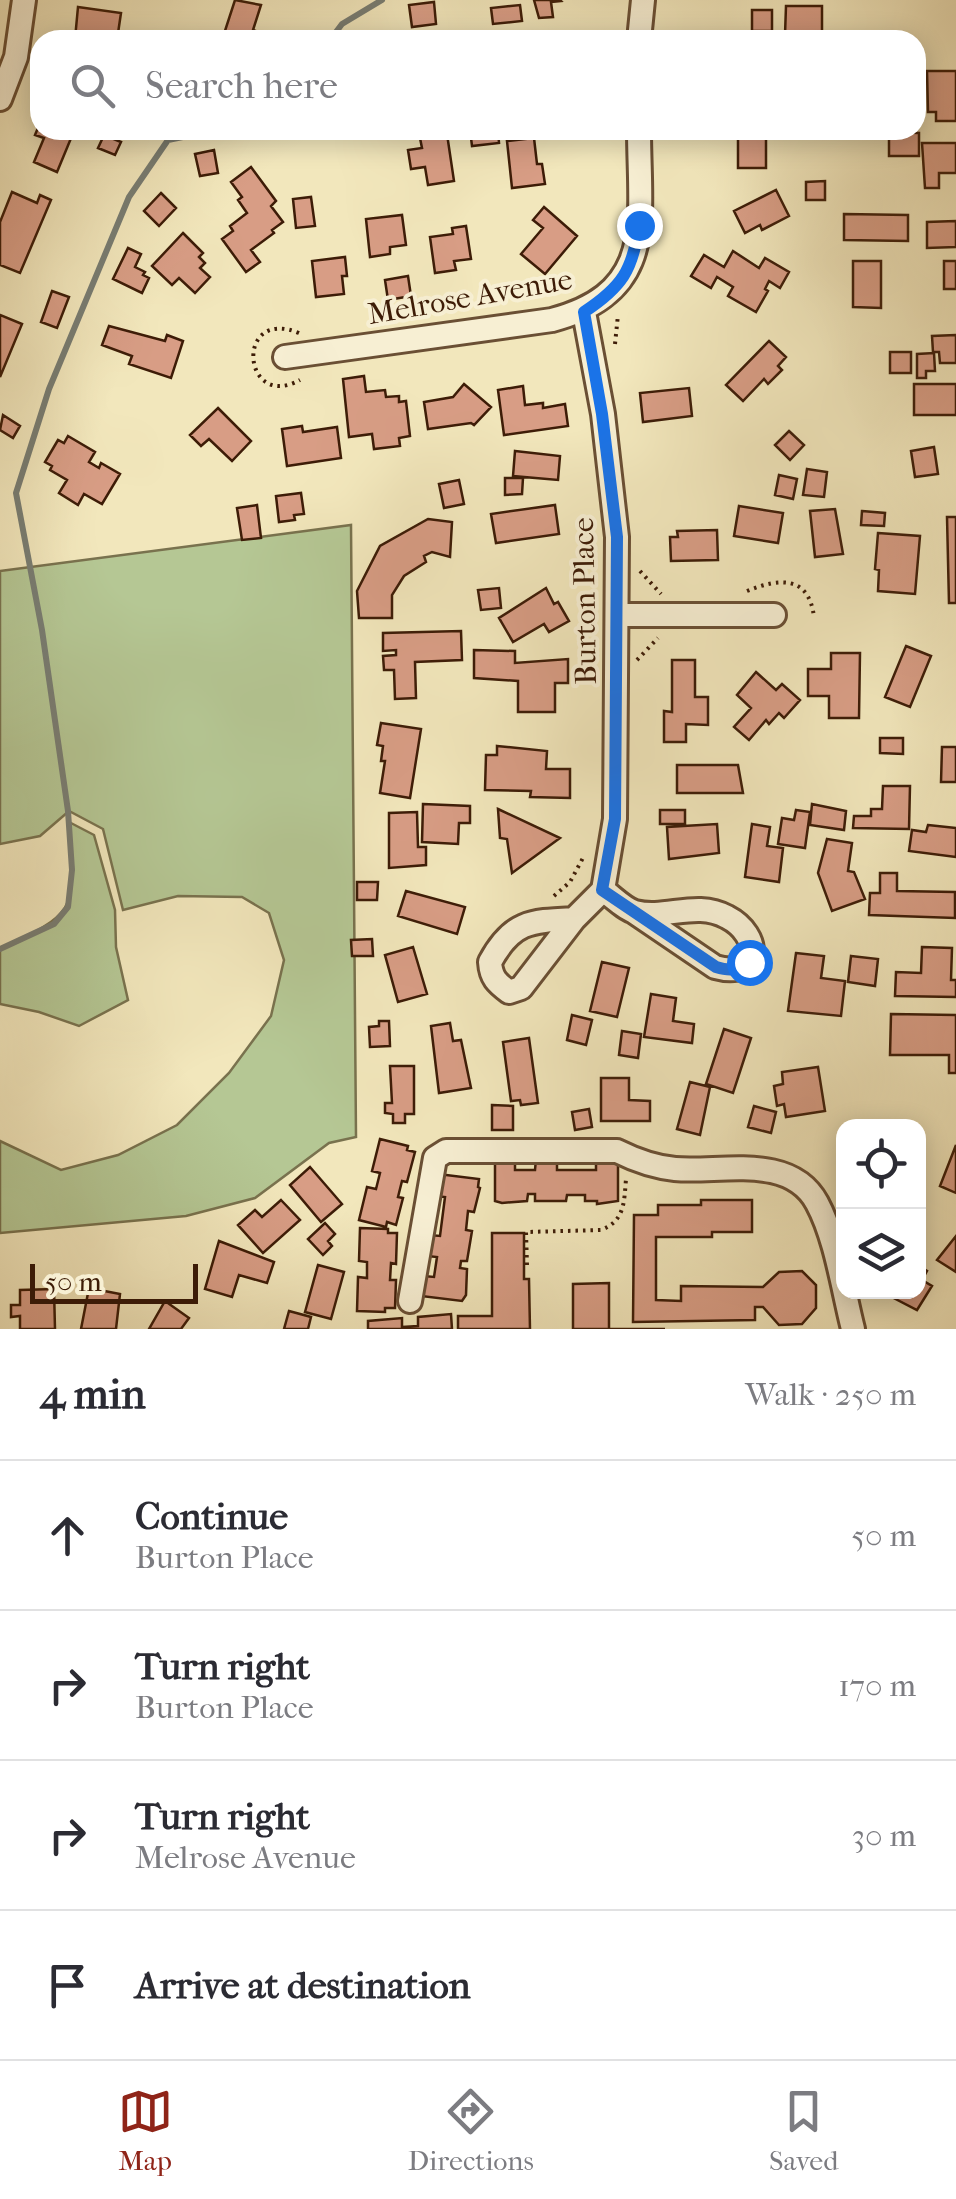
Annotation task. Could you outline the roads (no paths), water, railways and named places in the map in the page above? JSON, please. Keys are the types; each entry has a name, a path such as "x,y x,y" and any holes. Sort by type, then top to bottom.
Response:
{"street":[{"path":"0,99 16,57 24,0"},
{"path":"640,30 644,0"},
{"name":"Melrose Avenue","path":"285,357 552,320 584,312 619,282 634,258 639,225 639,140"},
{"name":"Burton Place","path":"584,312 602,414 617,537 615,819 602,890"},
{"path":"617,616 774,615"},
{"path":"574,919 602,890 634,912 716,967 740,969 753,954 750,937 743,927 707,908 634,912"},
{"path":"410,1301 435,1158 446,1151 616,1151 674,1169 768,1170 802,1184 823,1215 853,1329"}],"waterway":[{"path":"338,30 382,0"},
{"path":"0,949 54,924 68,907 72,870 68,811 42,630 16,493 49,389 129,197 168,140"}]}
